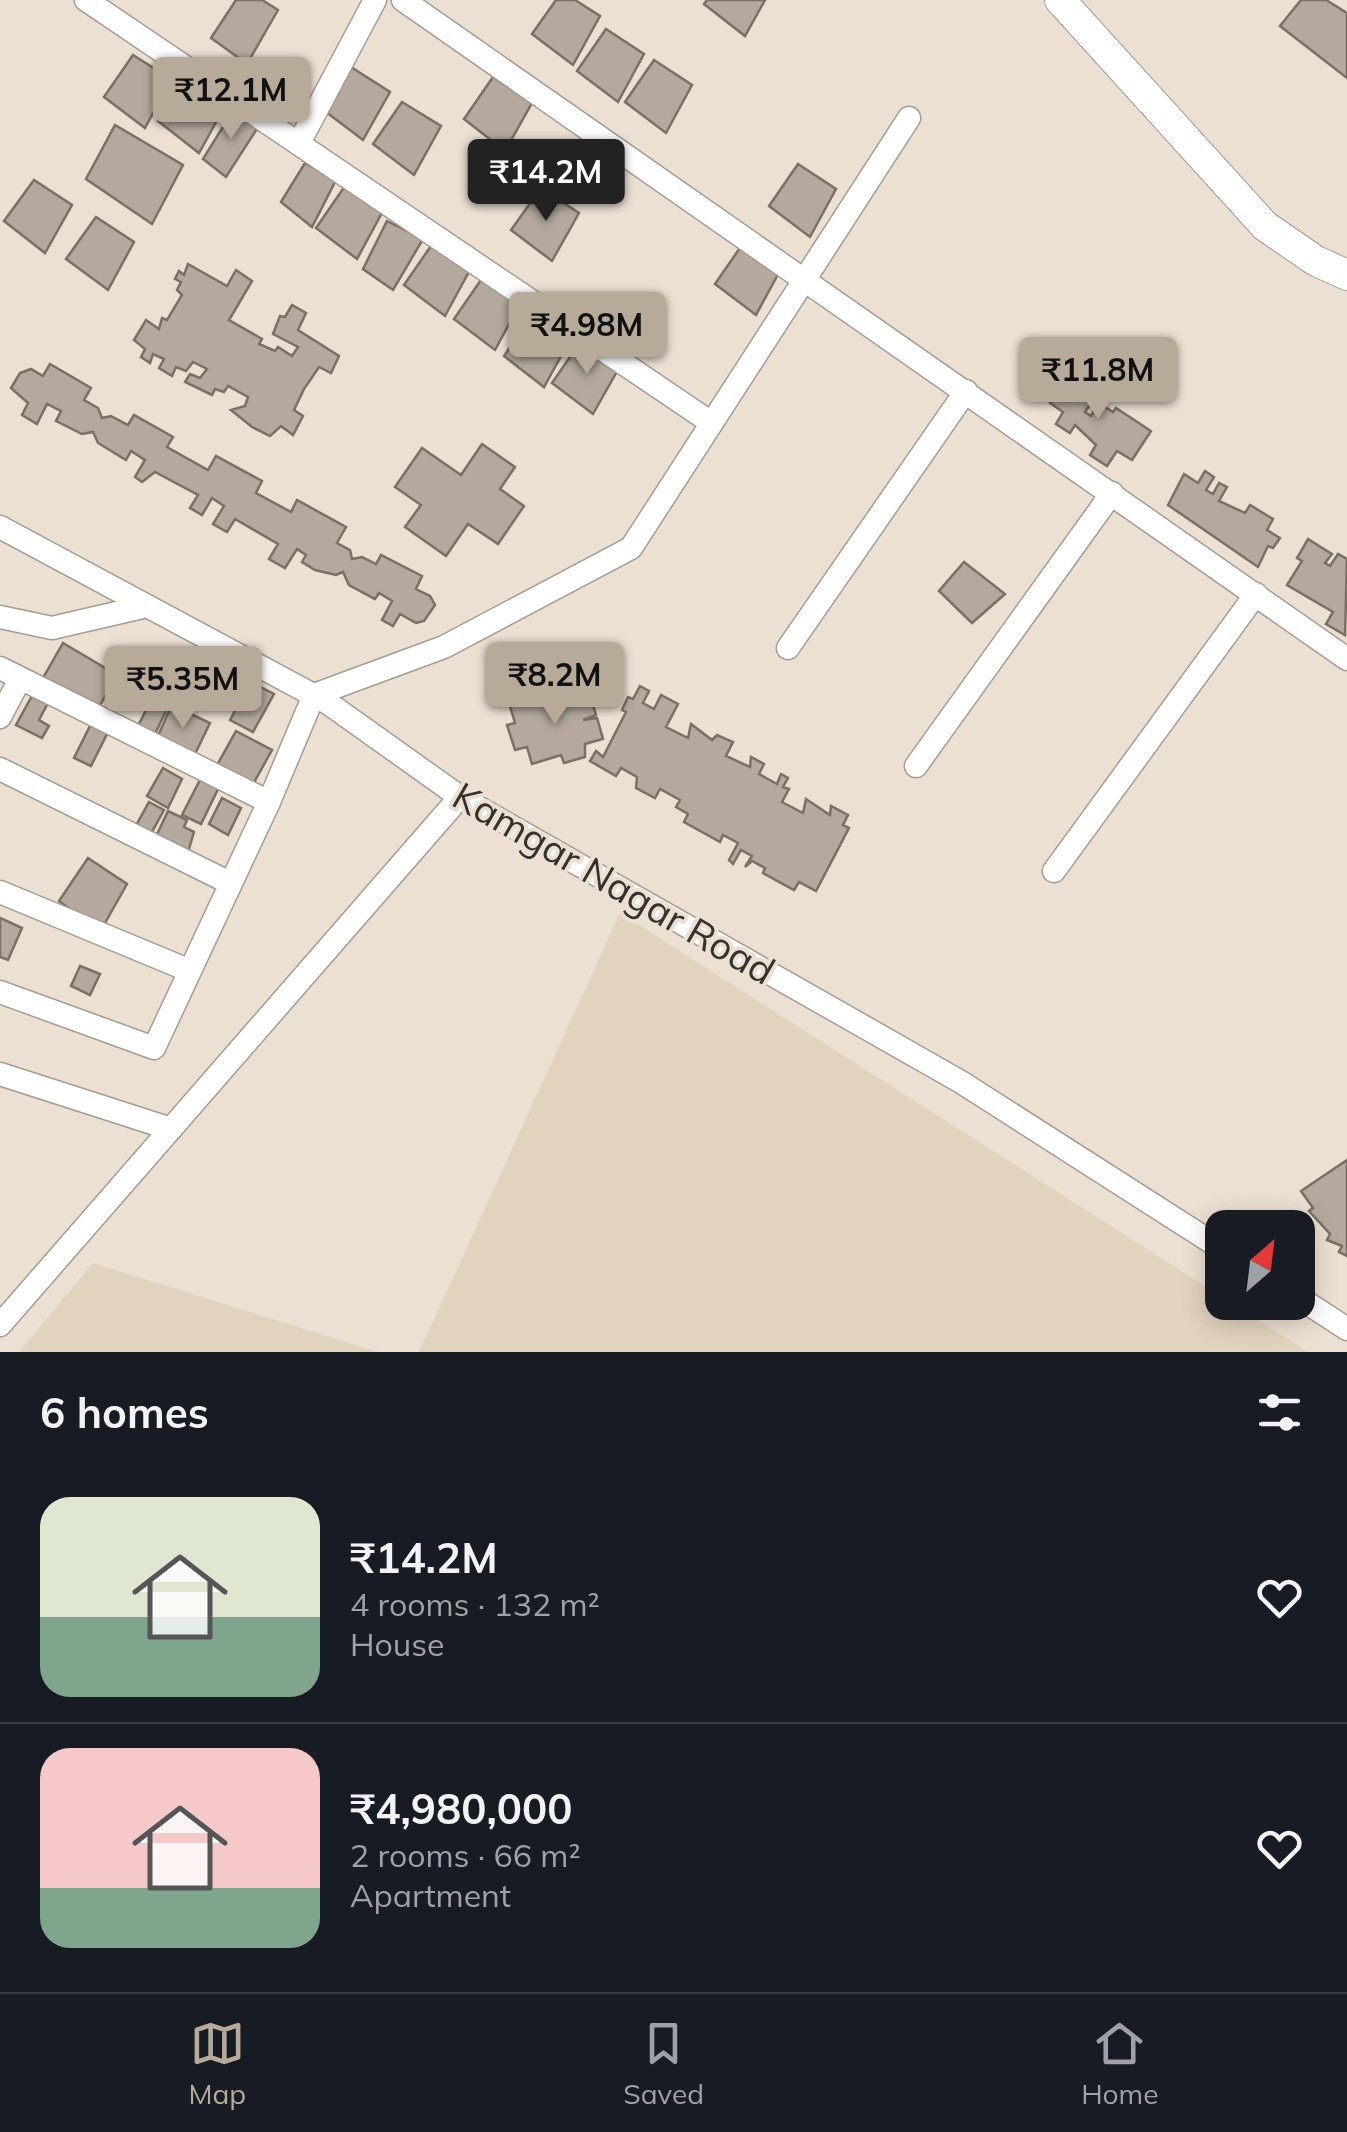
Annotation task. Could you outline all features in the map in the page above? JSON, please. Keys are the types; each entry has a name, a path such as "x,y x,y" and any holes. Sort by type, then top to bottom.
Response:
{"street":[{"path":"86,0 710,422"},
{"path":"300,143 375,0"},
{"path":"403,0 1347,658"},
{"path":"1060,0 1264,226 1316,261 1347,275"},
{"path":"0,992 154,1048 269,802 314,695 444,646 631,548 909,118"},
{"path":"788,648 966,391"},
{"path":"916,766 1112,493"},
{"name":"Kamgar Nagar Road","path":"0,527 314,695 460,797 961,1082 1205,1238"},
{"path":"1054,871 1256,594"},
{"path":"0,617 52,628 147,606"},
{"path":"0,716 10,674 269,802"},
{"path":"0,769 230,883"},
{"path":"0,1324 460,797"},
{"path":"0,892 188,970"},
{"path":"0,1074 171,1128"},
{"path":"1315,1309 1347,1329"}],"shaded area":[{"path":"620,913 1205,1286 1205,1320 1258,1320 1308,1352 419,1352"},
{"path":"93,1263 378,1352 19,1352"}],"building":[{"path":"236,0 262,0 278,10 247,64 211,38"},
{"path":"556,0 575,0 600,16 573,65 532,34"},
{"path":"707,0 765,0 745,36 704,4"},
{"path":"1301,0 1326,0 1347,13 1347,78 1280,26"},
{"path":"606,29 644,54 618,102 577,71"},
{"path":"133,55 171,79 145,128 104,97"},
{"path":"654,60 692,85 666,133 625,102"},
{"path":"351,67 390,92 363,140 322,109"},
{"path":"493,77 532,103 505,151 464,119"},
{"path":"188,79 226,104 199,153 158,121"},
{"path":"402,102 441,126 414,175 373,144"},
{"path":"234,109 260,124 226,177 203,159"},
{"path":"115,125 183,165 152,224 86,179"},
{"path":"305,163 336,180 312,227 281,202"},
{"path":"798,164 836,189 810,237 769,206"},
{"path":"34,180 72,205 45,253 4,221"},
{"path":"345,186 383,211 357,259 316,228"},
{"path":"541,188 579,213 552,261 511,230"},
{"path":"96,217 134,242 108,290 66,259"},
{"path":"387,221 423,239 393,290 363,269"},
{"path":"744,242 782,267 756,315 715,284"},
{"path":"433,243 471,268 445,316 404,285"},
{"path":"188,264 227,286 236,270 252,281 229,320 262,339 259,344 275,351 278,347 292,356 298,347 273,334 280,316 285,317 292,305 306,313 298,330 339,356 331,373 319,367 304,389 294,410 303,416 293,435 281,426 270,436 252,427 231,410 245,406 248,397 228,386 224,392 215,389 212,395 185,382 190,374 200,378 207,369 193,362 186,371 176,367 172,376 159,368 164,359 153,354 150,363 141,357 145,349 134,340 146,320 159,329 162,318 167,320 182,295 177,290 181,282 175,279 179,271 184,275"},
{"path":"483,277 521,302 495,350 454,319"},
{"path":"533,314 571,338 544,387 504,356"},
{"path":"581,341 620,366 593,414 552,383"},
{"path":"50,364 91,388 84,400 98,408 102,418 111,416 128,425 134,415 173,437 167,447 208,470 216,456 262,481 256,493 291,512 297,500 346,527 337,543 350,550 352,559 362,557 376,564 381,555 422,576 416,589 430,596 435,605 424,621 416,623 400,614 393,626 382,620 392,601 379,593 375,599 349,585 343,572 336,575 315,570 302,562 306,555 297,549 285,568 269,559 278,544 235,519 227,532 213,524 224,506 212,498 202,515 190,508 198,495 155,472 142,482 135,477 145,460 131,451 126,460 98,443 93,432 82,434 56,421 61,411 47,404 37,424 22,415 28,403 11,388 20,373 31,369 43,376"},
{"path":"1069,372 1086,383 1081,390 1097,395 1085,412 1091,416 1099,403 1113,412 1116,408 1151,431 1132,460 1117,451 1107,466 1090,455 1096,445 1075,425 1070,433 1056,424 1063,412 1050,403"},
{"path":"482,444 515,467 500,489 524,506 498,544 468,524 446,556 405,527 421,505 395,487 422,448 461,475"},
{"path":"1205,471 1214,477 1206,490 1213,494 1219,483 1227,487 1219,501 1245,513 1250,505 1273,519 1267,530 1280,538 1273,548 1268,546 1258,567 1168,505 1184,474 1198,483"},
{"path":"1308,539 1332,554 1325,563 1330,566 1338,554 1347,559 1345,635 1326,624 1333,612 1287,585 1302,561 1297,558"},
{"path":"964,562 1005,594 972,623 939,591"},
{"path":"63,643 117,675 98,709 43,678"},
{"path":"251,682 274,694 253,732 230,720"},
{"path":"640,686 649,691 643,703 654,709 661,695 678,704 666,727 688,738 691,724 712,740 717,735 733,742 726,756 750,767 751,757 764,764 759,774 777,784 781,774 788,778 783,787 789,789 782,802 803,813 806,799 830,815 831,806 848,815 843,825 849,828 816,891 799,882 794,890 763,873 765,868 752,861 745,867 752,856 741,850 733,864 729,860 738,843 723,835 720,842 684,822 688,814 676,807 680,800 660,789 655,798 636,788 637,777 621,768 616,776 590,761 596,751 603,757 626,712 622,710 628,697 633,699"},
{"path":"569,689 572,701 590,695 596,715 583,720 597,718 603,739 585,744 585,757 564,763 561,755 532,764 527,747 515,750 507,725 515,723 510,706"},
{"path":"33,694 48,703 39,720 49,726 42,738 16,725"},
{"path":"152,698 168,707 152,740 135,732"},
{"path":"172,705 210,723 193,758 156,740"},
{"path":"91,724 108,732 91,766 74,758"},
{"path":"236,731 272,750 252,786 216,767"},
{"path":"163,768 182,779 168,808 147,796"},
{"path":"202,776 220,785 201,824 182,815"},
{"path":"222,798 241,808 228,835 209,824"},
{"path":"149,802 164,810 148,839 133,831"},
{"path":"168,811 187,820 184,827 194,832 186,859 153,843"},
{"path":"88,858 127,884 100,932 59,901"},
{"path":"0,918 22,928 8,960 0,957"},
{"path":"80,966 100,974 90,995 71,986"},
{"path":"1347,1160 1347,1256 1339,1252 1342,1246 1327,1240 1330,1234 1315,1218 1315,1210 1310,1210 1313,1208 1301,1191"}]}
